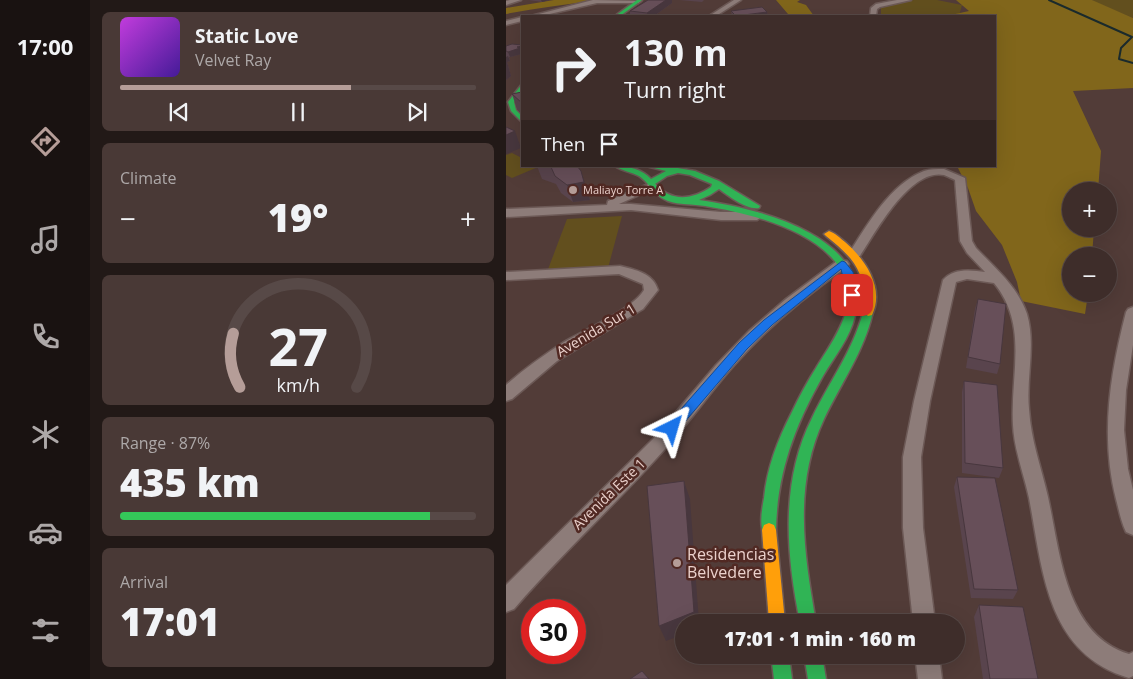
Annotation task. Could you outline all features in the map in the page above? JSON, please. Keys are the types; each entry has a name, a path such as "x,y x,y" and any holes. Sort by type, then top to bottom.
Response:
{"main road":[{"path":"608,15 634,0"},
{"path":"618,15 634,0"},
{"path":"506,88 521,77"},
{"path":"521,87 511,102 513,110 521,119"},
{"path":"506,121 521,130"},
{"path":"622,167 648,175 664,174 677,169"},
{"path":"648,175 677,169 702,175 745,201 804,222 830,235 848,258 848,272 852,295 848,321 784,439 770,489 768,534 776,614"},
{"path":"648,175 667,198 723,207 757,216 812,237 833,252 848,258 864,269 870,291 870,303 865,330 807,441 796,487 798,551 807,614"},
{"path":"683,201 709,194 715,188 716,183"},
{"path":"781,664 783,679"},
{"path":"814,664 817,679"}],"street":[{"path":"506,3 518,0"},
{"path":"538,15 598,0 634,0"},
{"path":"714,15 738,0"},
{"path":"722,15 745,0"},
{"path":"877,0 889,3"},
{"path":"873,15 874,8 878,5 908,0"},
{"path":"506,24 521,19"},
{"name":"Avenida Este 1","path":"506,601 570,532 614,491 661,442 743,346 768,322 848,258 898,192 919,176 938,171 949,172 960,178 966,240 971,250 996,278"},
{"path":"581,209 618,202 648,175"},
{"path":"506,213 631,207 683,201"},
{"path":"631,207 721,216 757,216"},
{"name":"Avenida Sur 1","path":"506,276 620,270 641,277 649,282 651,290 647,298 638,306 550,357 524,377 506,395"},
{"path":"923,614 913,528 912,457 922,401 950,280 957,275 965,274 996,278 1014,299 1020,315 1024,334 1020,404 1023,440 1035,480 1059,588 1069,618 1079,633 1095,650 1114,662 1129,666 1133,664"},
{"name":"Avenida Sur 1","path":"506,287 527,276"},
{"path":"1133,312 1120,368 1116,430 1119,469 1133,526"},
{"path":"928,664 930,679"}],"shaded area":[{"path":"554,0 595,0 506,14 506,8"},
{"path":"776,0 800,0 797,2 806,5 813,15 782,15 788,14"},
{"path":"914,0 937,0 962,5 959,15 881,15 881,6"},
{"path":"956,0 1092,0 1133,18 1133,88 1073,91 1101,151 1099,182 1062,182 1062,237 1093,237 1093,247 1062,247 1062,302 1087,302 1085,314 1021,301 1017,282 1002,245 976,211 968,188 958,167 996,167 996,15 951,15 969,11"},
{"path":"1092,0 1133,0 1133,18 1097,3"},
{"path":"512,153 521,158 521,167 538,167 512,178 506,175 506,155"},
{"path":"622,216 608,268 547,272 567,219"}],"building":[{"path":"648,0 666,0 647,13 630,11"},
{"path":"762,7 767,12 735,15 731,11"},
{"path":"512,44 521,45 517,47 520,48 508,52 506,51 506,46"},
{"path":"521,92 521,102 512,94"},
{"path":"506,127 515,131 506,135"},
{"path":"551,167 578,167 584,182 567,185 555,176"},
{"path":"978,299 1006,304 1000,364 968,357"},
{"path":"964,381 997,385 1003,468 965,463"},
{"path":"957,477 995,478 1018,590 974,589"},
{"name":"Residencias Belvedere","path":"684,481 694,612 675,614 675,620 659,626 647,486"},
{"path":"979,605 1023,607 1038,679 990,679"},
{"path":"642,671 649,679 630,679"}],"waterway":[{"path":"1049,0 1132,37 1121,48 1119,59 1133,63"}],"traffic: fast":[{"path":"618,15 640,0"},
{"path":"521,87 511,102 513,110 521,119"},
{"path":"622,167 643,175 650,183"},
{"path":"656,167 692,173 716,183 715,188 699,198 681,200 664,196 656,191 650,183 664,174 676,171"},
{"path":"716,183 737,197 756,206"},
{"path":"688,201 751,214 797,230 817,241 834,254 845,268 851,281 852,302 848,323 808,392 782,448 772,488 769,508 769,530"},
{"path":"807,614 797,544 796,518 800,468 807,443 818,418 860,340 868,312"},
{"path":"781,664 783,679"},
{"path":"814,664 817,679"}],"traffic: slow":[{"path":"829,234 849,250 867,275 870,298 868,312"},
{"path":"769,530 776,614"}],"place":[{"name":"Maliayo Torre A","path":"573,190"},
{"name":"Residencias Belvedere","path":"677,563"}],"route":[{"path":"672,428 743,346 768,322 842,264 848,272 852,295"}]}
